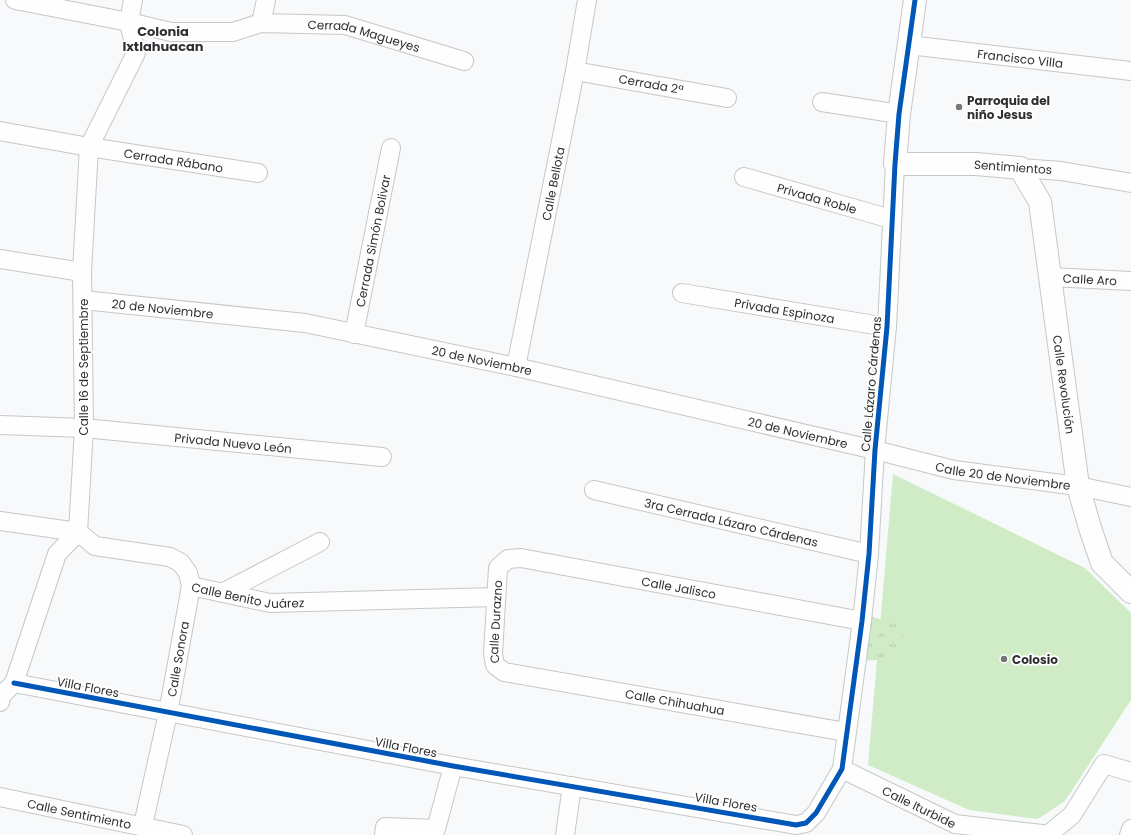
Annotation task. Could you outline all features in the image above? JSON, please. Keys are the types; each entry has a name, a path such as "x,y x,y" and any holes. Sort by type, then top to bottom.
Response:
{"street":[{"name":"Cerrada Magueyes","path":"15,0 129,22 172,32 233,32 261,23 345,25 464,61"},
{"path":"129,22 133,0"},
{"path":"261,23 266,0"},
{"name":"Calle Bellota","path":"516,367 575,71 587,0"},
{"name":"Calle Lázaro Cárdenas","path":"842,769 862,621 869,554 875,450 887,327 891,219 899,114 915,0"},
{"name":"Calle 16 de Septiembre","path":"78,532 84,428 82,272 89,147 136,53 129,22"},
{"name":"Francisco Villa","path":"909,45 1131,71"},
{"name":"Cerrada 2ª","path":"575,71 727,98"},
{"path":"822,102 899,114"},
{"name":"Cerrada Rábano","path":"0,131 89,147 258,173"},
{"name":"Cerrada Simón Bolivar","path":"354,334 391,148"},
{"name":"Sentimientos","path":"895,164 976,164 1061,171 1131,183"},
{"name":"Calle Revolución","path":"1020,168 1040,202 1078,486 1102,563 1130,586"},
{"name":"Privada Roble","path":"744,176 891,219"},
{"path":"0,259 82,272"},
{"name":"Calle Aro","path":"1050,277 1131,280"},
{"name":"Privada Espinoza","path":"682,293 887,327"},
{"name":"20 de Noviembre","path":"83,300 305,323 516,367 875,450"},
{"name":"Privada Nuevo León","path":"0,425 84,428 382,457"},
{"name":"Calle 20 de Noviembre","path":"875,450 954,470 1078,486 1131,497"},
{"name":"3ra Cerrada Lázaro Cárdenas","path":"594,490 869,554"},
{"name":"Calle Benito Juárez","path":"0,521 78,532 96,546 170,558 181,563 188,573 191,586 270,603 496,597"},
{"path":"0,698 14,683 56,554 78,532"},
{"path":"222,593 320,542"},
{"name":"Calle Jalisco","path":"498,568 508,558 521,558 862,621"},
{"name":"Calle Durazno","path":"498,568 494,654 495,666 504,672"},
{"name":"Calle Sonora","path":"143,825 168,713 191,586"},
{"name":"Calle Chihuahua","path":"504,672 846,732"},
{"name":"Villa Flores","path":"14,683 453,766 796,825 806,822 816,813 842,769"},
{"name":"Calle Iturbide","path":"842,769 953,829 1050,834 1072,815 1104,764 1131,772"},
{"path":"384,835 385,827 436,829 453,766"},
{"path":"565,835 572,786"},
{"name":"Calle Sentimiento","path":"0,797 143,825 183,835"},
{"path":"1129,835 1131,829"}],"green space":[{"name":"Colosio","path":"893,474 1085,568 1131,613 1131,700 1065,801 1038,819 969,810 868,765"},
{"path":"864,614 905,627 896,659 859,661"}],"cycle path":[{"path":"14,683 453,766 796,825 806,823 816,813 842,769 862,621 869,554 875,450 887,327 899,114 915,0"}],"place":[{"name":"Parroquia del niño Jesus","path":"959,107"},
{"name":"Colosio","path":"1004,659"}],"district":[{"name":"Colonia Ixtlahuacan","path":"163,38"}]}
